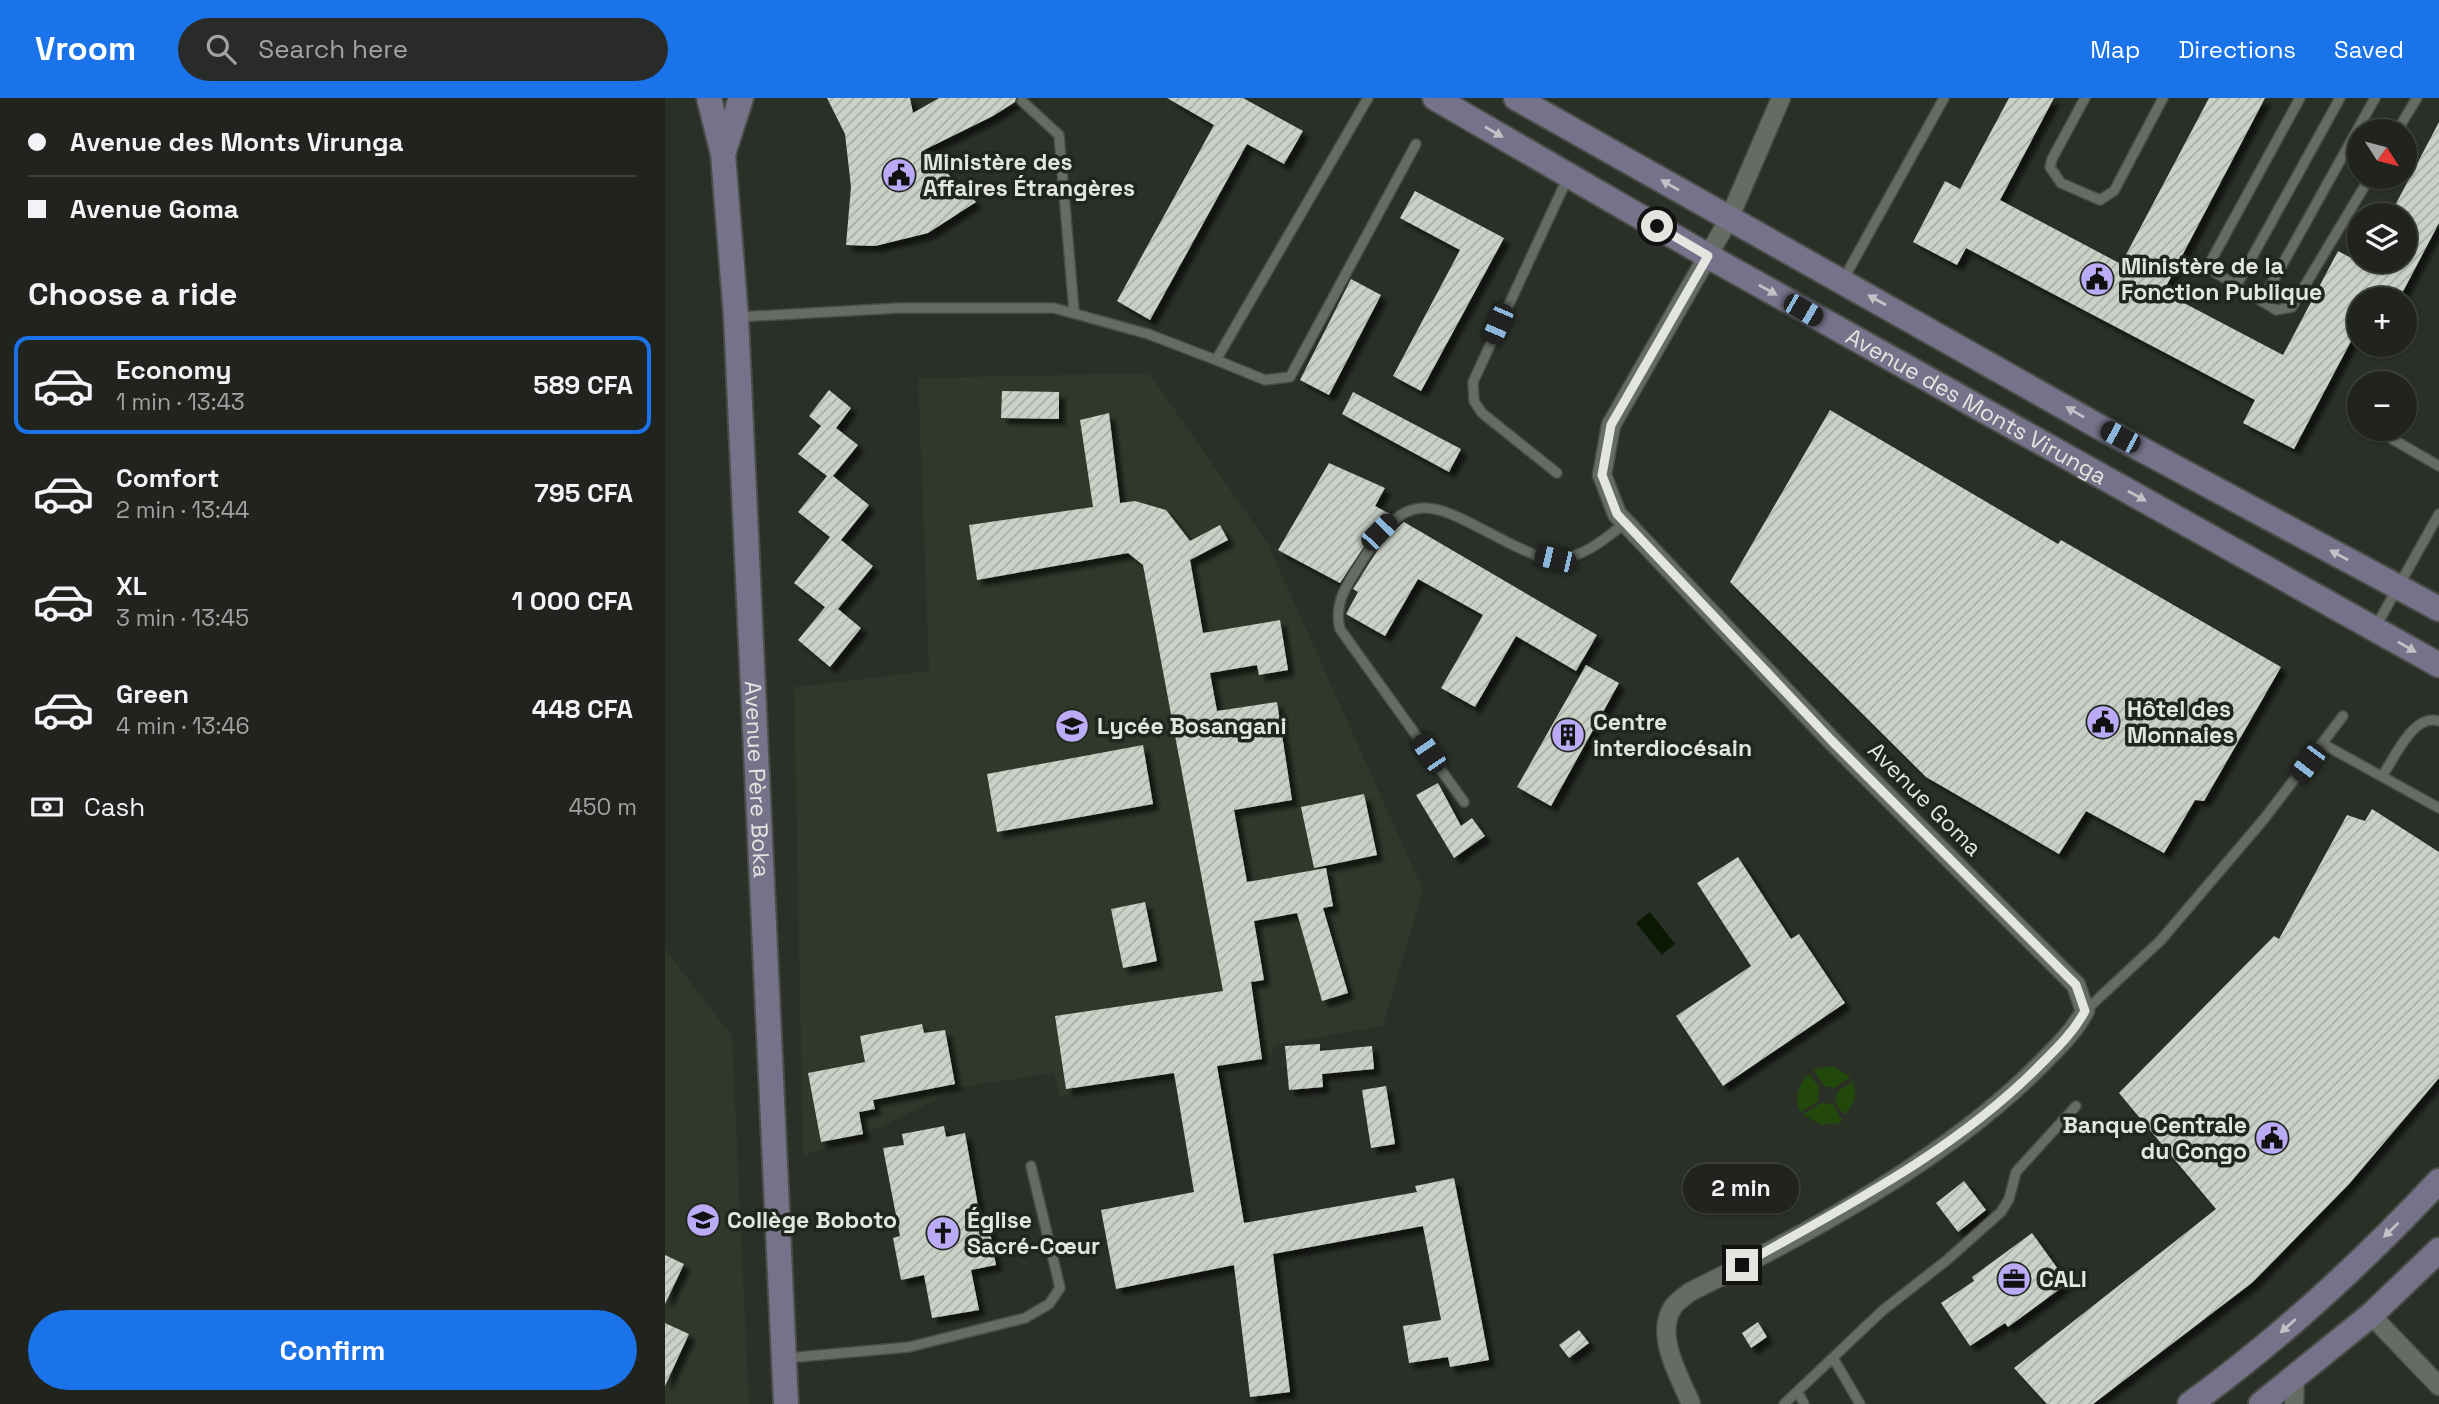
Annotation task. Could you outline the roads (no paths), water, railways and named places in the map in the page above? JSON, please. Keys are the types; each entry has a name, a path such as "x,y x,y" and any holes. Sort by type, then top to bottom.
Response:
{"street":[{"path":"709,98 723,154"},
{"path":"723,154 741,98"},
{"name":"Avenue des Monts Virunga","path":"1434,98 1708,256 2439,665"},
{"name":"Avenue des Monts Virunga","path":"1515,98 2097,425 2439,609"},
{"name":"Avenue Goma","path":"1781,98 1729,219 1611,425 1602,475 1617,514 1832,741 2076,985 2085,1011"},
{"name":"Avenue Père Boka","path":"723,154 736,317 786,1404"},
{"path":"1691,1404 1671,1354 1666,1327 1673,1306 1690,1292 1906,1173 2011,1094 2074,1031 2085,1011"},
{"path":"2190,1404 2257,1353 2339,1280 2439,1181"},
{"path":"2261,1404 2371,1315 2439,1250"},
{"path":"2371,1315 2439,1385"},
{"path":"2294,1404 2295,1379"}],"lane":[{"path":"1216,360 1369,98"},
{"path":"1843,281 1944,98"},
{"path":"2085,98 2050,167 2061,183 2100,200 2114,191 2163,98"},
{"path":"2300,98 2212,259 2211,270 2276,310 2292,307 2363,189"},
{"path":"2236,286 2340,98"},
{"path":"2262,301 2375,98"},
{"path":"2404,119 2417,98"},
{"path":"1022,101 1059,135 1074,311"},
{"path":"736,317 899,308 1054,308 1074,311 1147,334 1265,380 1290,377 1416,144"},
{"path":"1557,473 1482,413 1474,401 1473,382 1569,176"},
{"path":"2396,441 2439,466"},
{"path":"1464,802 1341,628 1336,612 1339,599 1379,532 1395,516 1416,509 1437,508 1529,553 1555,559 1581,554 1626,522"},
{"path":"2375,628 2436,527 2439,514"},
{"path":"2085,1011 2161,940 2323,744 2343,716"},
{"path":"2382,776 2417,724 2431,719 2439,721"},
{"path":"2323,744 2439,808"},
{"path":"1784,1404 1882,1311 1947,1260 2001,1212 2009,1199 2016,1172 2076,1106"},
{"path":"783,1359 909,1347 1025,1318 1049,1304 1060,1288 1031,1166"},
{"path":"1833,1358 1860,1404"},
{"path":"1798,1392 1804,1404"}],"place":[{"name":"Ministère des Affaires Étrangères","path":"899,175"},
{"name":"Ministère de la Fonction Publique","path":"2097,279"},
{"name":"Hôtel des Monnaies","path":"2103,722"},
{"name":"Lycée Bosangani","path":"1072,726"},
{"name":"Centre interdiocésain","path":"1568,735"},
{"name":"Banque Centrale du Congo","path":"2272,1138"},
{"name":"Collège Boboto","path":"703,1220"},
{"name":"Église Sacré-Cœur","path":"943,1233"},
{"name":"CALI","path":"2014,1279"}]}
